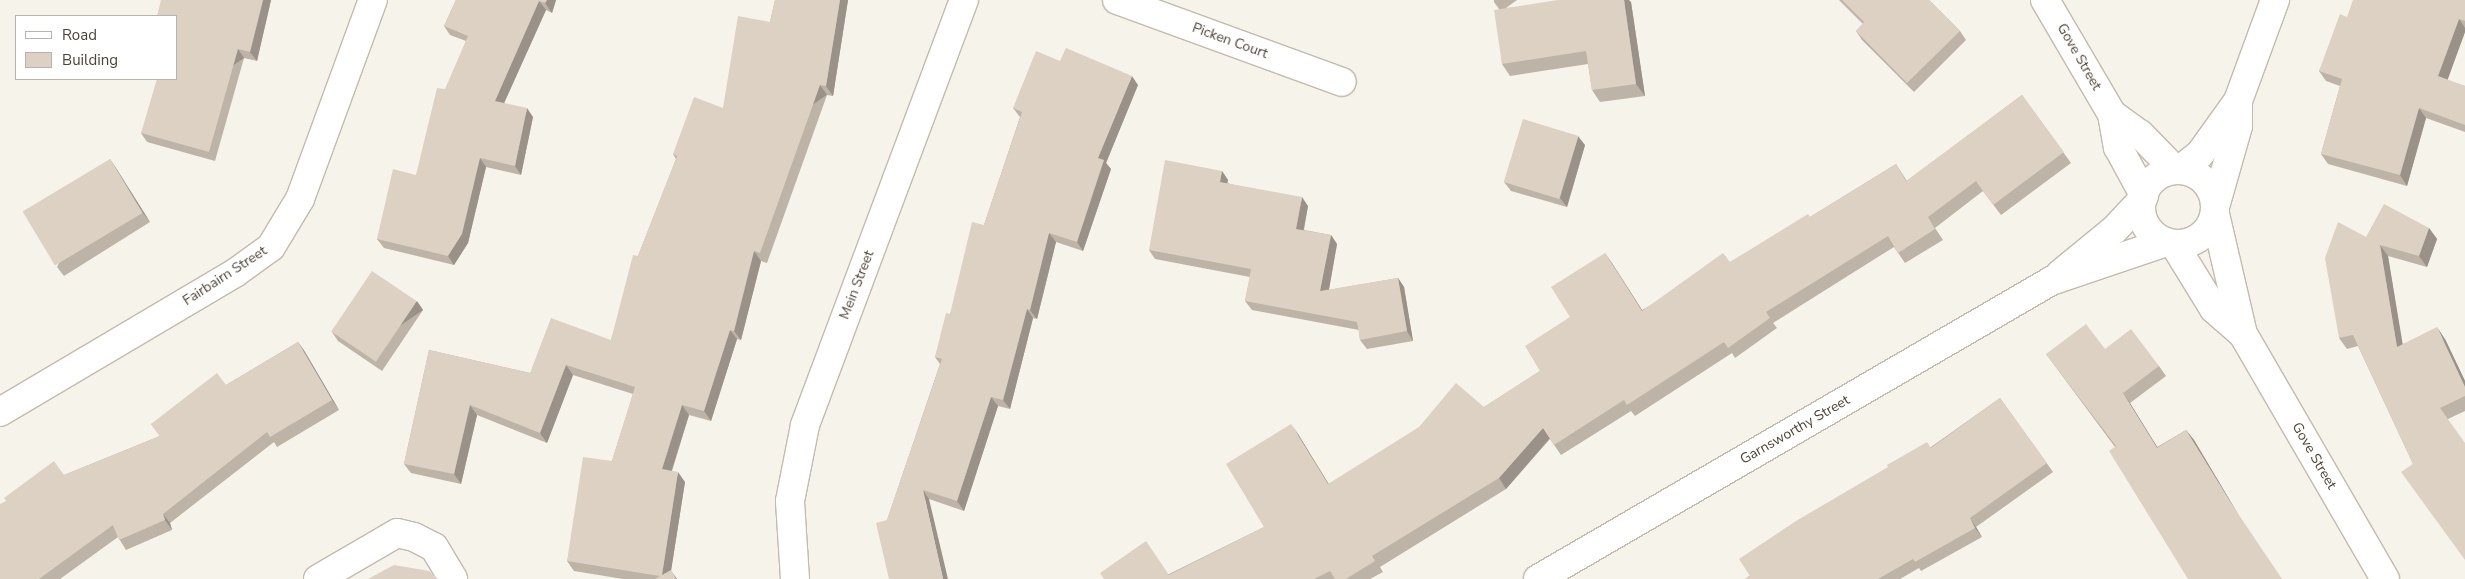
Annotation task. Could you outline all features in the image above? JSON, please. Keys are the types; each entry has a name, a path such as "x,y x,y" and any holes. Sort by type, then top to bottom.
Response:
{"street":[{"name":"Fairbairn Street","path":"0,412 235,273 271,248 300,199 373,0"},
{"name":"Mein Street","path":"795,579 790,501 805,425 964,0"},
{"name":"Picken Court","path":"1117,0 1342,82"},
{"name":"Gove Street","path":"2045,0 2112,114 2118,147 2143,197"},
{"path":"2238,101 2238,126 2215,211 2204,234 2196,240 2170,243 2152,233 2145,224 2142,212 2143,197 2156,178 2177,170 2200,154 2238,101 2274,0"},
{"name":"Gove Street","path":"2112,114 2140,134 2177,170"},
{"path":"2177,170 2192,172 2203,179 2210,189 2215,211"},
{"name":"Garnsworthy Street","path":"1538,579 2051,282 2115,229 2143,197"},
{"name":"Gove Street","path":"2215,211 2243,334 2385,579"},
{"name":"Gove Street","path":"2170,243 2214,309 2243,334"},
{"name":"Garnsworthy Street","path":"2051,282 2170,243"},
{"path":"318,579 397,533 414,537 434,547 453,579"}],"building":[{"path":"161,0 263,0 250,52 238,49 209,152 141,133 157,80 178,80 178,15 157,15"},
{"path":"456,0 547,0 545,3 539,1 495,101 527,108 515,166 480,158 462,234 448,256 377,239 393,169 416,175 437,88 445,89 468,36 444,26"},
{"path":"775,0 840,0 826,86 820,85 760,253 754,251 734,331 730,330 704,411 682,405 662,469 678,472 662,575 671,570 676,579 655,579 660,576 567,561 583,457 612,461 635,387 566,365 540,433 470,405 454,474 404,464 429,350 530,373 551,318 611,340 633,255 638,256 677,156 673,154 694,97 723,108 738,16 770,22"},
{"path":"1558,0 1624,0 1636,84 1592,90 1586,51 1502,64 1494,10"},
{"path":"1842,0 1929,0 1960,31 1907,83 1856,31 1864,22"},
{"path":"2353,0 2465,0 2465,21 2459,19 2438,76 2465,86 2465,125 2419,108 2400,175 2321,154 2342,79 2319,71 2340,14 2347,17"},
{"path":"1066,48 1132,76 1098,158 1104,160 1077,242 1049,233 1030,310 1027,309 1003,400 991,397 957,501 923,490 943,579 889,579 876,523 887,520 942,359 935,357 946,313 950,314 972,222 984,225 1022,112 1013,108 1036,51 1060,61"},
{"path":"2022,95 2064,152 1993,205 1976,181 1928,217 1935,229 1898,253 1888,236 1766,312 1770,318 1728,348 1724,342 1627,405 1624,400 1554,445 1543,428 1499,478 1372,556 1375,561 1346,579 1335,579 1330,571 1314,579 1104,579 1100,573 1146,541 1169,575 1264,527 1226,464 1291,424 1328,484 1419,427 1456,383 1484,407 1540,371 1525,346 1570,317 1551,287 1605,253 1642,311 1723,253 1730,262 1808,214 1810,217 1896,164 1906,181"},
{"path":"1523,119 1578,136 1559,199 1504,182"},
{"path":"110,159 142,213 55,266 23,212"},
{"path":"1165,160 1222,171 1220,182 1302,197 1296,229 1331,235 1320,291 1398,278 1407,331 1360,340 1357,322 1245,301 1251,269 1149,250"},
{"path":"2384,204 2429,228 2419,256 2380,245 2397,347 2437,327 2465,387 2465,396 2440,408 2465,443 2465,560 2401,472 2413,464 2353,335 2339,338 2325,258 2338,222 2366,237"},
{"path":"372,271 417,301 376,362 331,332"},
{"path":"2086,324 2105,349 2131,329 2159,366 2123,393 2157,448 2186,430 2231,503 2282,579 2188,579 2109,451 2116,446 2046,354"},
{"path":"298,342 332,400 270,437 267,432 163,514 165,520 119,540 113,525 39,579 0,579 0,504 6,501 4,498 54,461 64,475 160,436 151,424 217,373 226,385"},
{"path":"2000,398 2047,463 1970,518 1975,528 1915,562 1913,559 1878,579 1745,579 1750,576 1739,559 1796,521 1888,467 1887,465 1927,442 1931,448"},
{"path":"394,565 429,571 438,579 368,579"}]}
